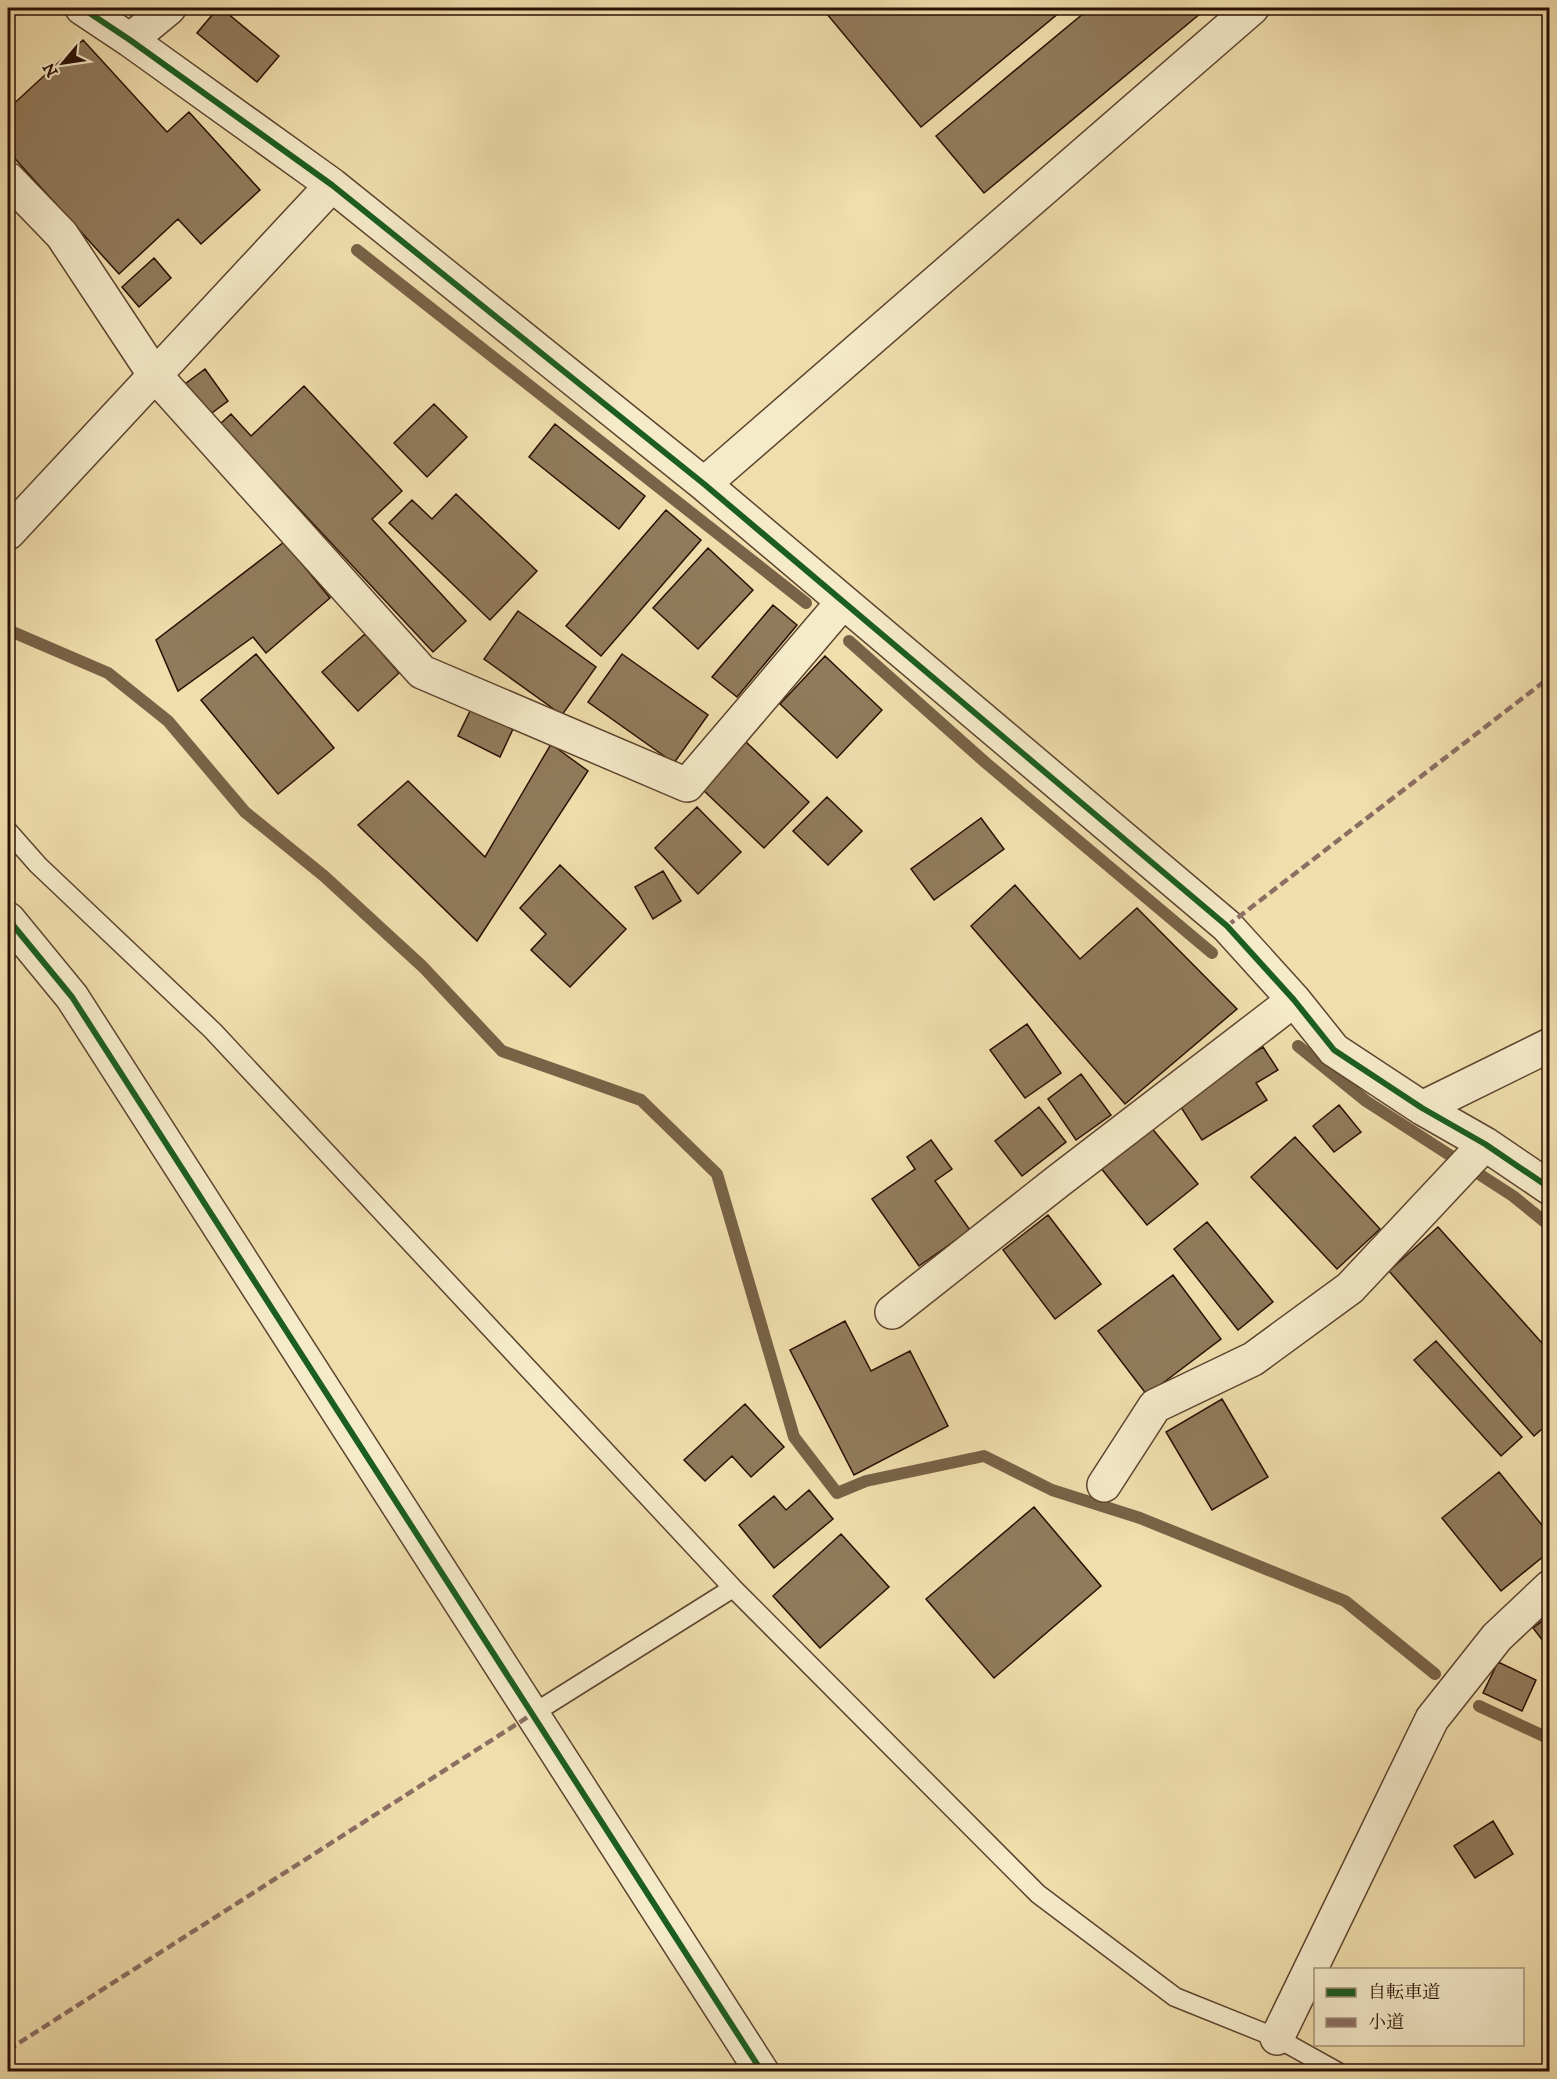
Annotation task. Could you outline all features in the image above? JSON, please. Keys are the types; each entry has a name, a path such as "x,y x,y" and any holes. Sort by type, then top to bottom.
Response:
{"street":[{"path":"82,8 332,185 704,484 1227,926 1294,1000 1334,1050 1422,1108 1485,1144 1550,1188"},
{"path":"130,40 169,8"},
{"path":"704,484 1252,8"},
{"path":"8,179 62,236 154,374 422,672 687,785 843,602"},
{"path":"8,534 154,374 332,185"},
{"path":"8,919 72,997 534,1713 762,2072"},
{"path":"892,1312 1294,1000"},
{"path":"1422,1108 1550,1045"},
{"path":"1104,1485 1155,1406 1253,1359 1350,1288 1485,1144"},
{"path":"1277,2038 1432,1719 1497,1637 1550,1587"}],"lane":[{"path":"8,831 38,865 213,1031 733,1588 1038,1894 1174,1997 1277,2038 1338,2072"},
{"path":"534,1713 733,1588"}],"building":[{"path":"218,8 221,8 279,56 257,82 197,33"},
{"path":"822,8 1065,8 921,127"},
{"path":"1090,8 1207,8 984,193 936,136"},
{"path":"83,40 167,132 189,112 260,190 201,244 178,219 119,274 8,151 8,109"},
{"path":"154,258 171,278 139,307 122,287"},
{"path":"205,369 228,401 205,418 181,387"},
{"path":"304,386 402,491 372,519 466,621 433,652 220,424 231,414 251,436"},
{"path":"434,404 467,437 427,477 394,443"},
{"path":"555,424 645,496 619,529 529,457"},
{"path":"456,494 537,571 490,620 389,523 412,500 432,519"},
{"path":"666,510 701,540 601,656 566,626"},
{"path":"284,542 330,598 266,653 253,637 178,691 156,640"},
{"path":"708,548 753,590 698,649 653,608"},
{"path":"773,605 797,625 737,697 712,677"},
{"path":"518,611 596,667 562,715 484,659"},
{"path":"365,634 399,673 358,711 322,672"},
{"path":"256,654 334,748 278,794 201,700"},
{"path":"622,654 708,715 674,763 588,702"},
{"path":"825,656 882,710 837,758 780,704"},
{"path":"471,709 513,729 500,757 458,736"},
{"path":"745,741 809,802 764,848 700,787"},
{"path":"551,744 588,771 477,941 358,825 408,781 485,857"},
{"path":"827,797 862,831 828,865 793,831"},
{"path":"697,807 741,852 698,894 655,848"},
{"path":"981,818 1004,849 934,900 911,869"},
{"path":"560,865 626,929 570,987 531,950 546,934 520,908"},
{"path":"663,871 681,901 653,919 635,887"},
{"path":"1015,885 1080,959 1137,908 1237,1009 1125,1104 971,926"},
{"path":"1027,1024 1061,1073 1025,1098 990,1050"},
{"path":"1263,1047 1278,1070 1256,1083 1267,1100 1202,1140 1177,1101"},
{"path":"1081,1074 1111,1115 1076,1140 1048,1099"},
{"path":"1339,1105 1361,1132 1334,1152 1313,1126"},
{"path":"1039,1107 1066,1142 1022,1176 995,1141"},
{"path":"1150,1126 1198,1184 1147,1225 1100,1167"},
{"path":"1295,1137 1380,1229 1337,1269 1251,1177"},
{"path":"931,1140 952,1169 935,1181 970,1230 919,1266 872,1199 915,1169 907,1157"},
{"path":"1048,1215 1101,1284 1055,1319 1003,1250"},
{"path":"1207,1222 1273,1302 1238,1330 1174,1249"},
{"path":"1438,1227 1550,1352 1550,1422 1534,1436 1389,1271"},
{"path":"1173,1275 1221,1339 1147,1395 1098,1331"},
{"path":"845,1321 871,1371 910,1351 948,1426 854,1475 790,1350"},
{"path":"1436,1341 1522,1437 1501,1456 1414,1360"},
{"path":"1222,1399 1268,1477 1212,1510 1166,1432"},
{"path":"745,1404 784,1447 751,1477 732,1456 705,1481 684,1460"},
{"path":"1499,1472 1550,1535 1550,1551 1501,1591 1442,1518"},
{"path":"809,1490 833,1519 774,1568 739,1525 774,1496 786,1510"},
{"path":"1034,1507 1101,1586 994,1678 926,1599"},
{"path":"841,1534 889,1587 820,1648 773,1596"},
{"path":"1550,1615 1550,1650 1533,1628"},
{"path":"1498,1662 1536,1680 1522,1711 1483,1693"},
{"path":"1493,1821 1513,1854 1475,1878 1454,1846"}],"waterway":[{"path":"357,250 806,603"},
{"path":"8,630 108,673 168,721 245,812 324,876 423,967 502,1051 641,1100 717,1174 794,1437 837,1493 866,1481 984,1456 1052,1490 1140,1518 1345,1601 1435,1674"},
{"path":"849,641 986,763 1212,953"},
{"path":"1298,1046 1366,1101 1513,1196 1550,1226"},
{"path":"1479,1706 1550,1739"}],"marked path":[{"path":"1227,926 1550,677"},
{"path":"8,2050 534,1713"}],"cycle path":[{"path":"82,8 332,185 704,484 1227,926 1294,1000 1334,1050 1422,1108 1485,1144 1550,1188"},
{"path":"8,919 72,997 762,2072"}]}
